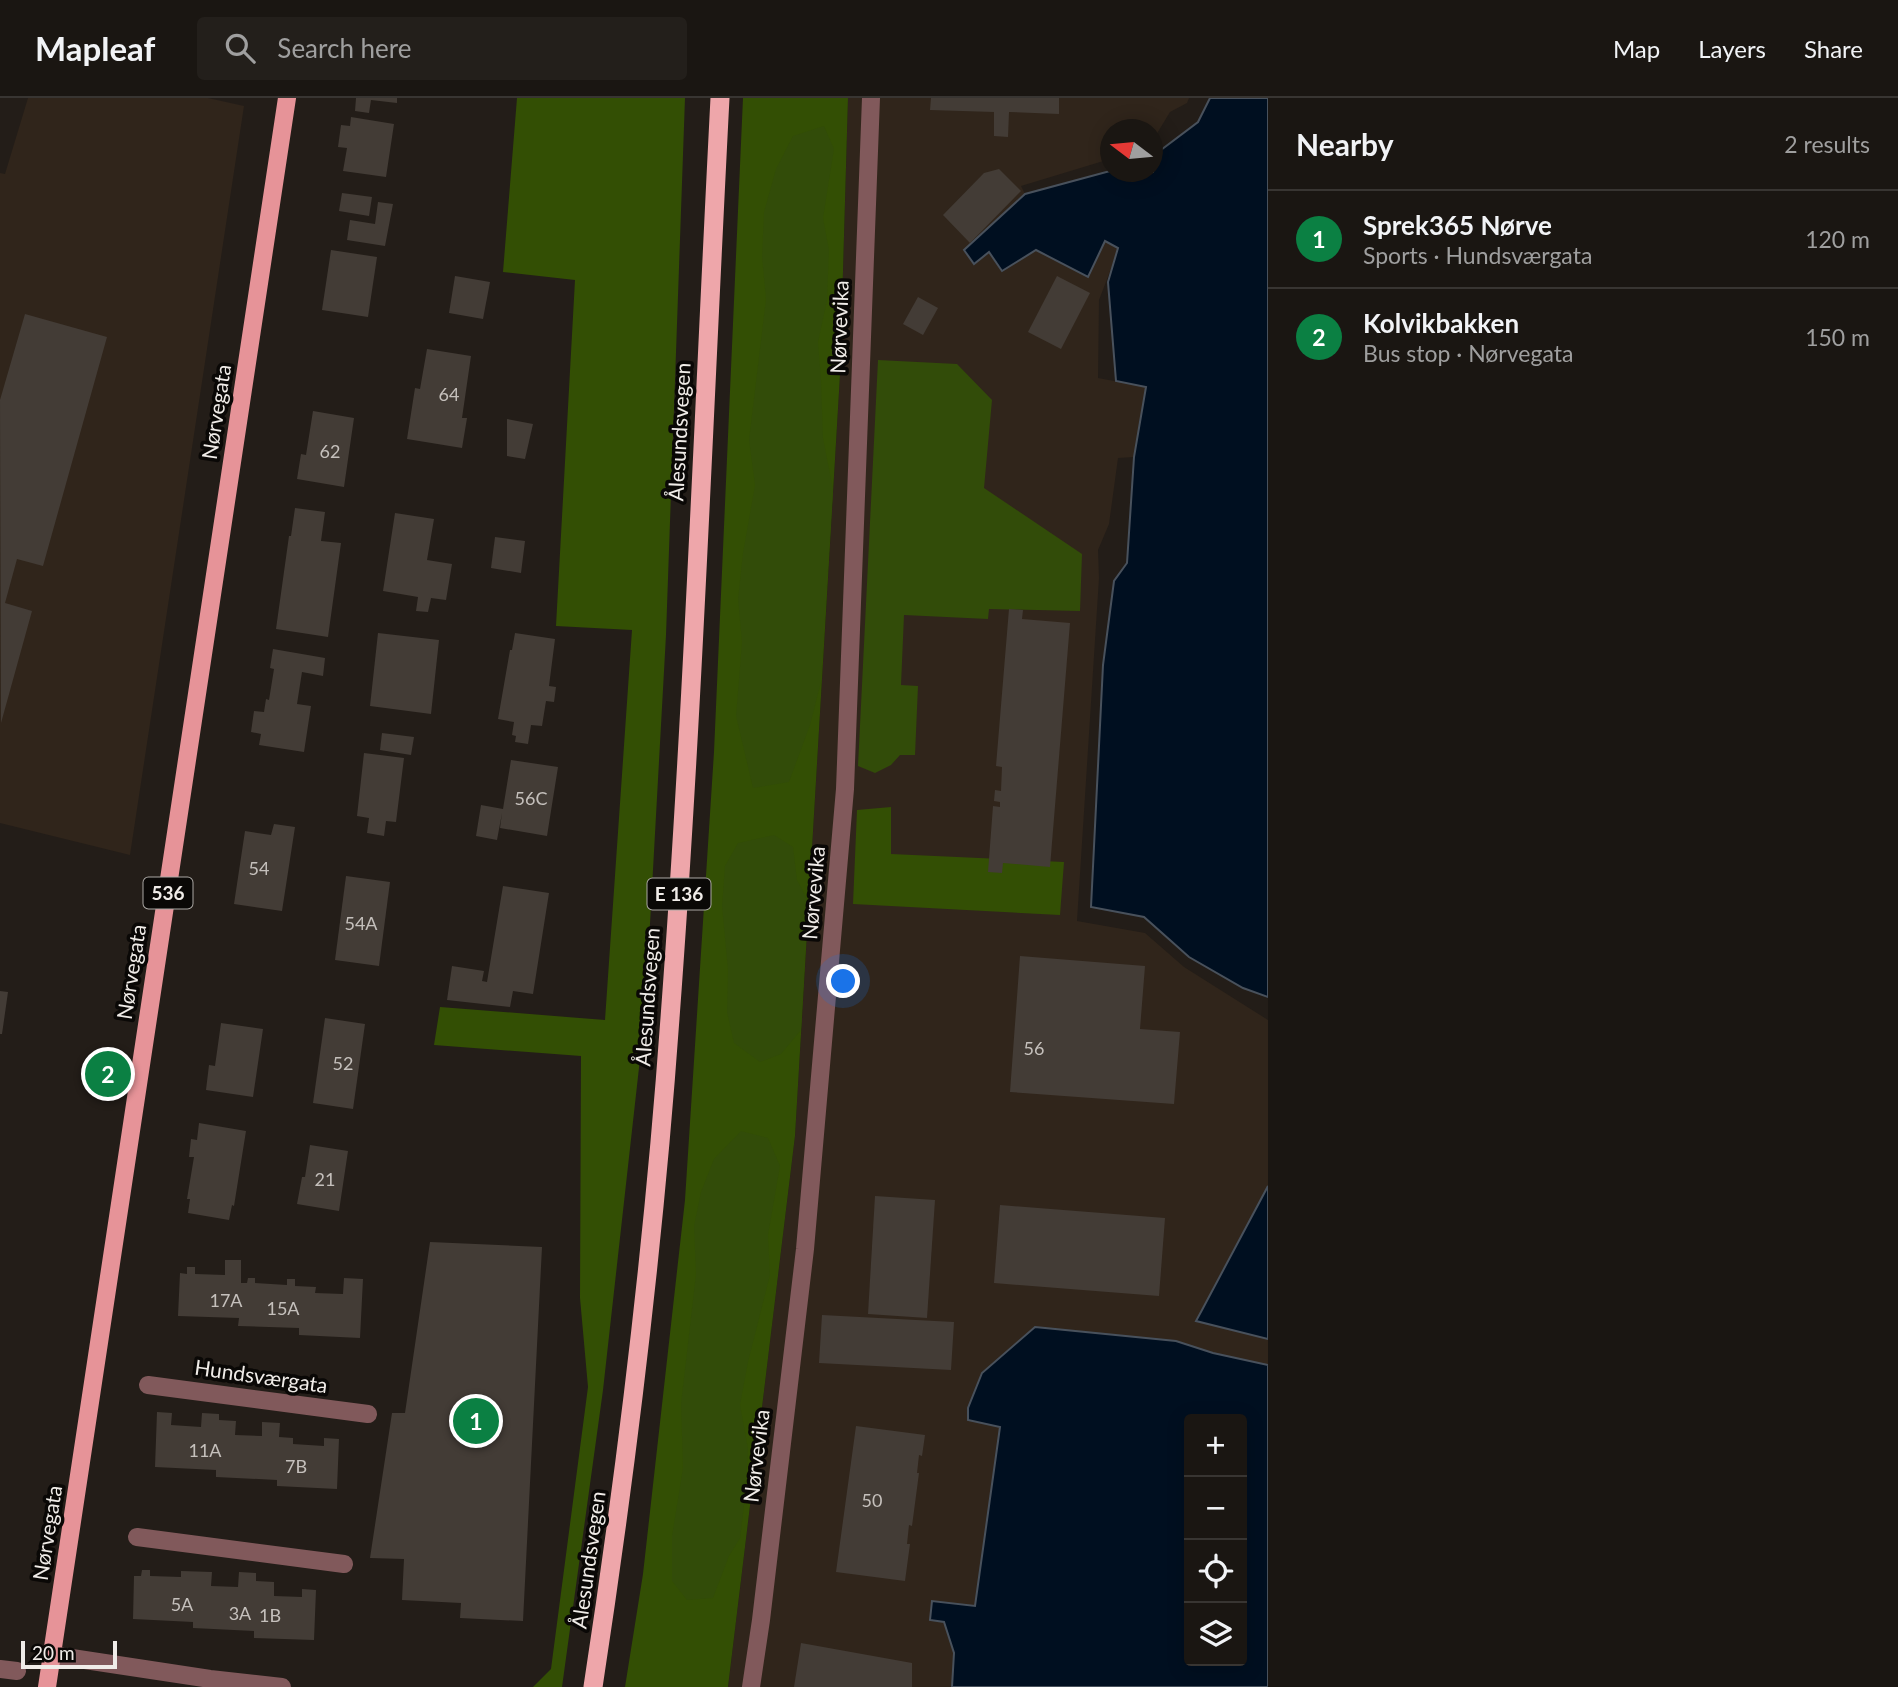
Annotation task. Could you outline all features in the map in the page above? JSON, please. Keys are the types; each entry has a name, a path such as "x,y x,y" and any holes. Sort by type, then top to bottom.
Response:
{"highway":[{"name":"Ålesundsvegen","path":"593,1687 630,1429 670,1021 682,842 720,98"}],"main road":[{"name":"Nørvegata","path":"47,1687 287,98"}],"street":[{"name":"Nørvevika","path":"751,1687 763,1608 805,1249 845,789 871,98"},
{"name":"Hundsværgata","path":"148,1385 368,1414"},
{"path":"137,1536 345,1564"},
{"path":"52,1655 282,1687"}],"shaded area":[{"path":"28,98 208,98 244,106 130,855 0,823 0,173 5,174"},
{"path":"848,98 1189,98 1187,103 1170,112 1163,124 1163,119 1100,119 1100,162 1021,186 1025,194 965,250 1036,250 1088,277 1105,241 1119,248 1099,300 1098,378 1146,387 1134,457 1118,458 1109,524 1098,550 1099,578 1077,921 1145,933 1184,967 1268,1020 1268,1186 1196,1321 1268,1339 1268,1365 1213,1353 1176,1341 997,1361 982,1373 968,1420 1000,1426 975,1606 932,1602 944,1622 954,1653 952,1687 728,1687 795,1136 840,375"}],"green space":[{"path":"517,98 685,98 666,635 645,1014 603,1390 562,1687 533,1687 551,1669 588,1387 580,1298 581,1056 434,1045 440,1007 605,1020 632,630 556,626 575,280 503,272"},
{"path":"743,98 848,98 840,375 795,1136 728,1687 625,1687 643,1574 685,1200 714,752"},
{"path":"824,126 834,149 823,218 829,250 827,300 818,342 823,438 833,489 821,682 810,725 789,782 753,788 736,716 742,642 738,599 755,485 749,440 766,299 762,257 764,212 776,169 793,136"},
{"path":"878,360 957,364 992,400 984,488 1082,554 1080,611 989,609 988,619 904,615 901,685 918,686 915,755 900,755 891,765 875,773 858,766"},
{"path":"891,807 891,854 1064,862 1060,915 853,904 857,810"},
{"path":"774,835 793,847 797,880 808,901 801,1030 781,1054 760,1062 734,1043 727,1012 728,970 722,906 725,866 738,843"},
{"path":"741,1131 768,1138 780,1166 768,1235 770,1275 740,1405 748,1449 745,1497 740,1538 729,1556 713,1598 687,1600 672,1581 672,1536 683,1468 681,1404 696,1274 694,1226 701,1192 714,1159"}],"water":[{"path":"1210,98 1268,98 1268,997 1243,988 1189,957 1144,917 1091,907 1103,665 1114,581 1127,563 1134,457 1146,387 1116,381 1108,282 1118,248 1105,241 1088,277 1036,250 1002,271 989,252 974,264 964,250 1025,194 1100,174 1100,182 1163,182 1163,148 1198,122"},
{"path":"1268,1186 1268,1339 1196,1321 1202,1310"},
{"path":"1035,1327 1176,1341 1213,1353 1268,1365 1268,1687 952,1687 954,1653 944,1622 930,1620 932,1601 975,1606 1000,1427 968,1420 968,1408 982,1373"}],"building":[{"path":"356,98 397,98 397,103 371,100 369,113 355,111"},
{"path":"931,98 1059,98 1059,114 1009,112 1008,137 994,136 994,112 930,110"},
{"path":"351,117 394,124 386,177 343,171 347,148 338,147 341,125 350,126"},
{"path":"999,169 1021,191 970,243 943,215 984,173"},
{"path":"342,193 372,197 369,216 339,211"},
{"path":"378,202 393,204 385,246 347,240 350,220 375,224"},
{"path":"331,250 377,257 368,317 322,310"},
{"path":"455,276 490,282 483,319 449,313"},
{"path":"1057,276 1090,293 1061,349 1028,332"},
{"path":"918,297 938,308 923,335 903,324"},
{"path":"25,314 107,337 43,566 17,559 5,603 32,611 1,723 0,400"},
{"path":"427,349 471,356 462,418 467,418 462,448 407,439 415,388 420,389"},
{"path":"313,411 354,418 344,487 297,479 301,454 306,455"},
{"path":"507,419 533,424 525,459 507,456"},
{"path":"295,508 325,512 321,541 341,543 328,637 276,629"},
{"path":"395,513 434,519 427,560 452,564 446,600 431,598 428,612 416,611 418,597 383,591"},
{"path":"495,537 525,541 521,573 491,568"},
{"path":"1009,609 1023,610 1022,619 1070,623 1050,867 1003,863 1002,873 988,872 993,806 1000,807 1000,802 994,801 995,790 1001,791 1002,767 996,766"},
{"path":"378,633 439,640 431,714 370,706"},
{"path":"515,633 555,639 549,686 556,687 554,702 546,701 542,726 531,725 528,744 515,742 516,736 512,735 514,722 498,719"},
{"path":"273,649 325,658 323,676 302,672 297,704 311,706 304,752 259,745 261,734 251,732 254,711 264,712 266,699 269,700 274,669 270,668"},
{"path":"382,733 414,737 411,755 380,750"},
{"path":"364,753 404,758 396,822 386,821 384,836 367,833 369,818 357,816"},
{"path":"511,760 558,767 547,836 500,828 502,813 497,840 476,836 481,805 503,809"},
{"path":"274,824 295,827 282,911 234,904 245,831 271,835"},
{"path":"346,876 390,882 379,966 335,960"},
{"path":"503,886 549,893 533,994 513,991 510,1007 447,1000 452,966 484,971 482,981 487,982"},
{"path":"1020,956 1145,966 1140,1029 1180,1032 1174,1104 1010,1092"},
{"path":"0,991 8,992 2,1034 0,1034"},
{"path":"325,1018 365,1024 353,1109 313,1103"},
{"path":"221,1023 263,1029 253,1097 206,1090 209,1065 215,1066"},
{"path":"199,1123 246,1131 234,1206 232,1205 229,1220 188,1213 190,1199 187,1199 194,1157 189,1157 191,1139 197,1140"},
{"path":"310,1145 348,1151 339,1211 297,1204"},
{"path":"875,1196 935,1200 927,1318 868,1314"},
{"path":"1000,1205 1165,1218 1159,1296 994,1283"},
{"path":"430,1242 542,1247 523,1621 460,1618 461,1603 402,1600 404,1559 370,1558 392,1413 405,1413"},
{"path":"225,1260 241,1260 241,1283 247,1283 248,1278 255,1278 255,1283 287,1285 287,1279 295,1279 295,1286 316,1287 315,1293 343,1294 344,1278 363,1279 360,1338 299,1335 299,1328 238,1326 239,1318 178,1316 180,1273 187,1274 187,1267 195,1267 195,1274 225,1275"},
{"path":"822,1315 954,1322 951,1370 819,1363"},
{"path":"157,1412 172,1413 171,1425 201,1427 202,1413 219,1414 219,1420 236,1421 235,1435 262,1436 262,1422 280,1423 279,1437 293,1438 293,1444 324,1446 324,1438 339,1439 337,1489 277,1486 277,1480 216,1477 216,1470 155,1467"},
{"path":"856,1426 925,1435 922,1456 919,1455 912,1526 909,1525 907,1544 910,1544 905,1581 836,1572"},
{"path":"142,1570 150,1570 150,1576 181,1577 181,1571 212,1572 211,1586 238,1587 239,1572 256,1573 256,1581 274,1582 274,1596 302,1597 302,1589 316,1590 314,1640 254,1638 254,1631 193,1628 193,1622 133,1619 134,1576 141,1576"},
{"path":"801,1643 912,1663 912,1687 794,1687"}],"place":[{"name":"Kolvikbakken","path":"108,1074"},
{"name":"Sprek365 Nørve","path":"476,1421"}]}
